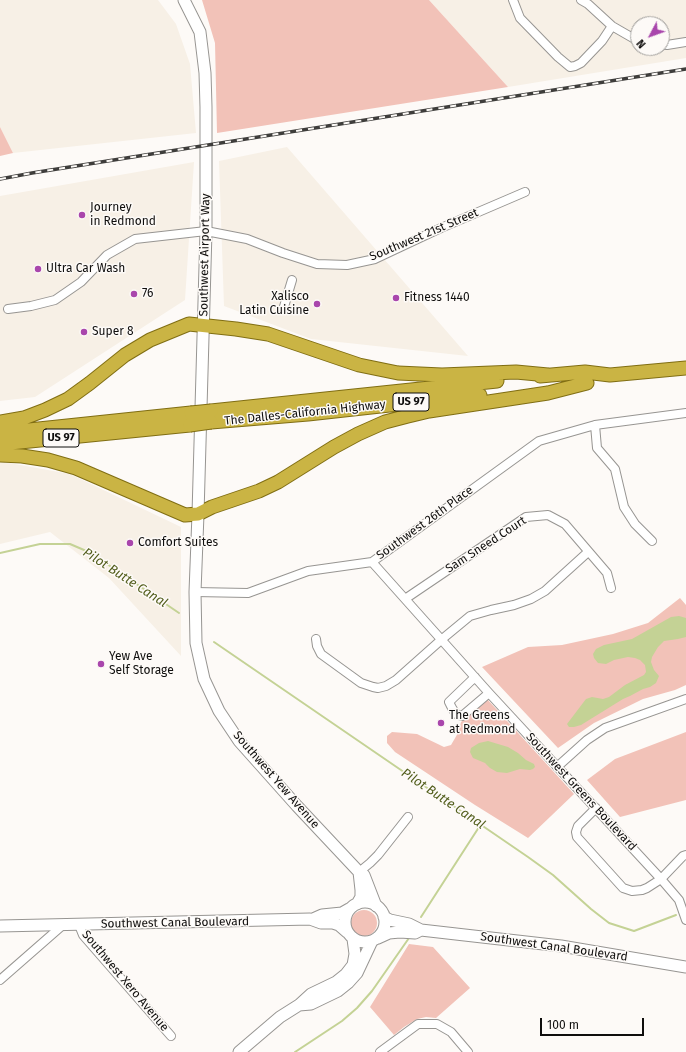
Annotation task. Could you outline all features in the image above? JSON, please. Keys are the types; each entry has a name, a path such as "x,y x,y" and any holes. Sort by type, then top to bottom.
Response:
{"highway":[{"path":"0,422 24,418 68,399 125,355 150,340 189,324 236,328 268,334 359,365 398,373 442,374 516,372 548,375"},
{"name":"The Dalles-California Highway","path":"0,433 211,417 548,375 585,372 610,375 686,368"},
{"name":"The Dalles-California Highway","path":"211,417 308,414 587,383 610,375"},
{"path":"0,455 22,456 48,460 76,468 185,514 198,514 212,507 278,482 352,437 385,422 429,411 548,393 587,383"},
{"name":"The Dalles-California Highway","path":"0,444 191,419"}],"main road":[{"name":"Southwest Airport Way","path":"184,0 200,32 205,73 206,107 206,231 198,514"},
{"name":"Southwest Yew Avenue","path":"198,514 195,592 196,643 204,679 219,711 239,741 297,806 359,872 364,875 376,906"},
{"path":"239,1052 280,1017 299,1005 311,994 336,982 346,974 352,965 354,954 350,935 345,926 345,920 346,914 361,897 362,890 359,872"},
{"path":"299,1005 311,1004 338,991 348,983 357,973 374,940 383,930 385,921 384,917 376,906 364,902 342,913 322,915 310,919"},
{"name":"Southwest Canal Boulevard","path":"384,917 390,920 409,924 421,930 572,947 686,967"},
{"name":"Southwest Canal Boulevard","path":"0,926 310,919 339,925 350,935"},
{"name":"Southwest Canal Boulevard","path":"374,940 389,933 415,933 421,930"},
{"path":"350,935 362,942 374,940"}],"street":[{"path":"513,0 520,18 558,57 570,67 581,63 602,40 612,26"},
{"path":"581,0 588,4 612,26 630,36"},
{"path":"670,45 686,42"},
{"name":"Southwest 21st Street","path":"8,309 31,306 55,300 81,282 107,255 136,239 206,231 247,239 317,264 347,265 375,259 441,228 525,192"},
{"path":"283,310 292,280"},
{"name":"Southwest 26th Place","path":"195,592 248,593 308,571 372,562 538,441 595,425 686,413"},
{"path":"595,425 598,448 615,469 624,507 635,524 652,540"},
{"name":"Sam Sneed Court","path":"405,599 526,517 548,515 565,524 607,573 611,588"},
{"path":"316,639 317,646 321,654 361,683 378,688 386,686 392,683 470,616 514,605 545,592 588,552"},
{"name":"Southwest Greens Boulevard","path":"372,562 489,693 661,879 679,900 686,920"},
{"path":"475,677 449,702 456,714 462,716 489,693"},
{"path":"557,767 586,740 605,728 686,699"},
{"path":"596,808 578,826 576,832 577,837 623,888 632,891 647,888 661,879 686,854"},
{"path":"359,872 378,855 408,817"},
{"path":"0,980 64,924"},
{"name":"Southwest Xero Avenue","path":"79,925 83,935 171,1036"},
{"path":"380,1052 418,1024 437,1024 450,1032 468,1052"}],"shaded area":[{"path":"0,0 158,0 176,24 190,64 196,133 13,153 0,127"},
{"path":"202,0 429,0 508,87 217,133 215,43"},
{"path":"429,0 686,0 686,58 508,87"},
{"path":"0,127 13,153 0,156"},
{"path":"287,147 468,356 311,339 224,306 219,161"},
{"path":"194,162 185,300 35,397 0,401 0,196"},
{"path":"0,462 70,474 181,527 181,656 109,578 50,532 0,544"},
{"name":"The Greens at Redmond","path":"680,598 686,605 686,685 675,690 643,699 594,723 558,748 482,667 528,647 562,645 613,634 648,623"},
{"path":"679,616 686,618 686,637 664,641 658,647 652,657 651,662 654,670 659,676 656,683 623,699 581,725 569,727 567,724 586,699 592,697 603,699 609,697 625,685 644,675 646,672 645,665 640,660 635,658 628,657 614,660 606,664 598,663 593,654 596,649 604,645 632,639 671,617"},
{"name":"The Greens at Redmond","path":"487,699 574,794 528,838 395,752 387,743 387,736 392,732 417,734 444,747 451,745 458,733 461,722"},
{"path":"686,732 686,800 620,817 587,780 615,759"},
{"path":"488,741 508,747 534,764 535,767 530,770 520,769 507,773 497,772 485,763 473,758 470,752 471,748 479,743"},
{"path":"364,910 373,914 377,923 373,932 364,936 355,932 351,923 355,914"},
{"path":"409,944 433,947 470,988 436,1018 426,1017 417,1019 394,1035 370,1007"}],"waterway":[{"name":"Pilot Butte Canal","path":"0,553 40,544 70,544 91,553 179,613"},
{"name":"Pilot Butte Canal","path":"214,642 528,857 553,875 609,923 634,931 676,915"},
{"path":"421,917 481,824"},
{"path":"295,1052 342,1021 357,1008 372,991 409,938"}],"railway":[{"path":"0,179 686,69"}],"place":[{"name":"Journey in Redmond","path":"82,215"},
{"name":"Ultra Car Wash","path":"38,269"},
{"name":"76","path":"134,294"},
{"name":"Fitness 1440","path":"396,298"},
{"name":"Xalisco Latin Cuisine","path":"317,304"},
{"name":"Super 8","path":"84,332"},
{"name":"Comfort Suites","path":"130,543"},
{"name":"Yew Ave Self Storage","path":"101,664"},
{"name":"The Greens at Redmond","path":"441,723"}]}
